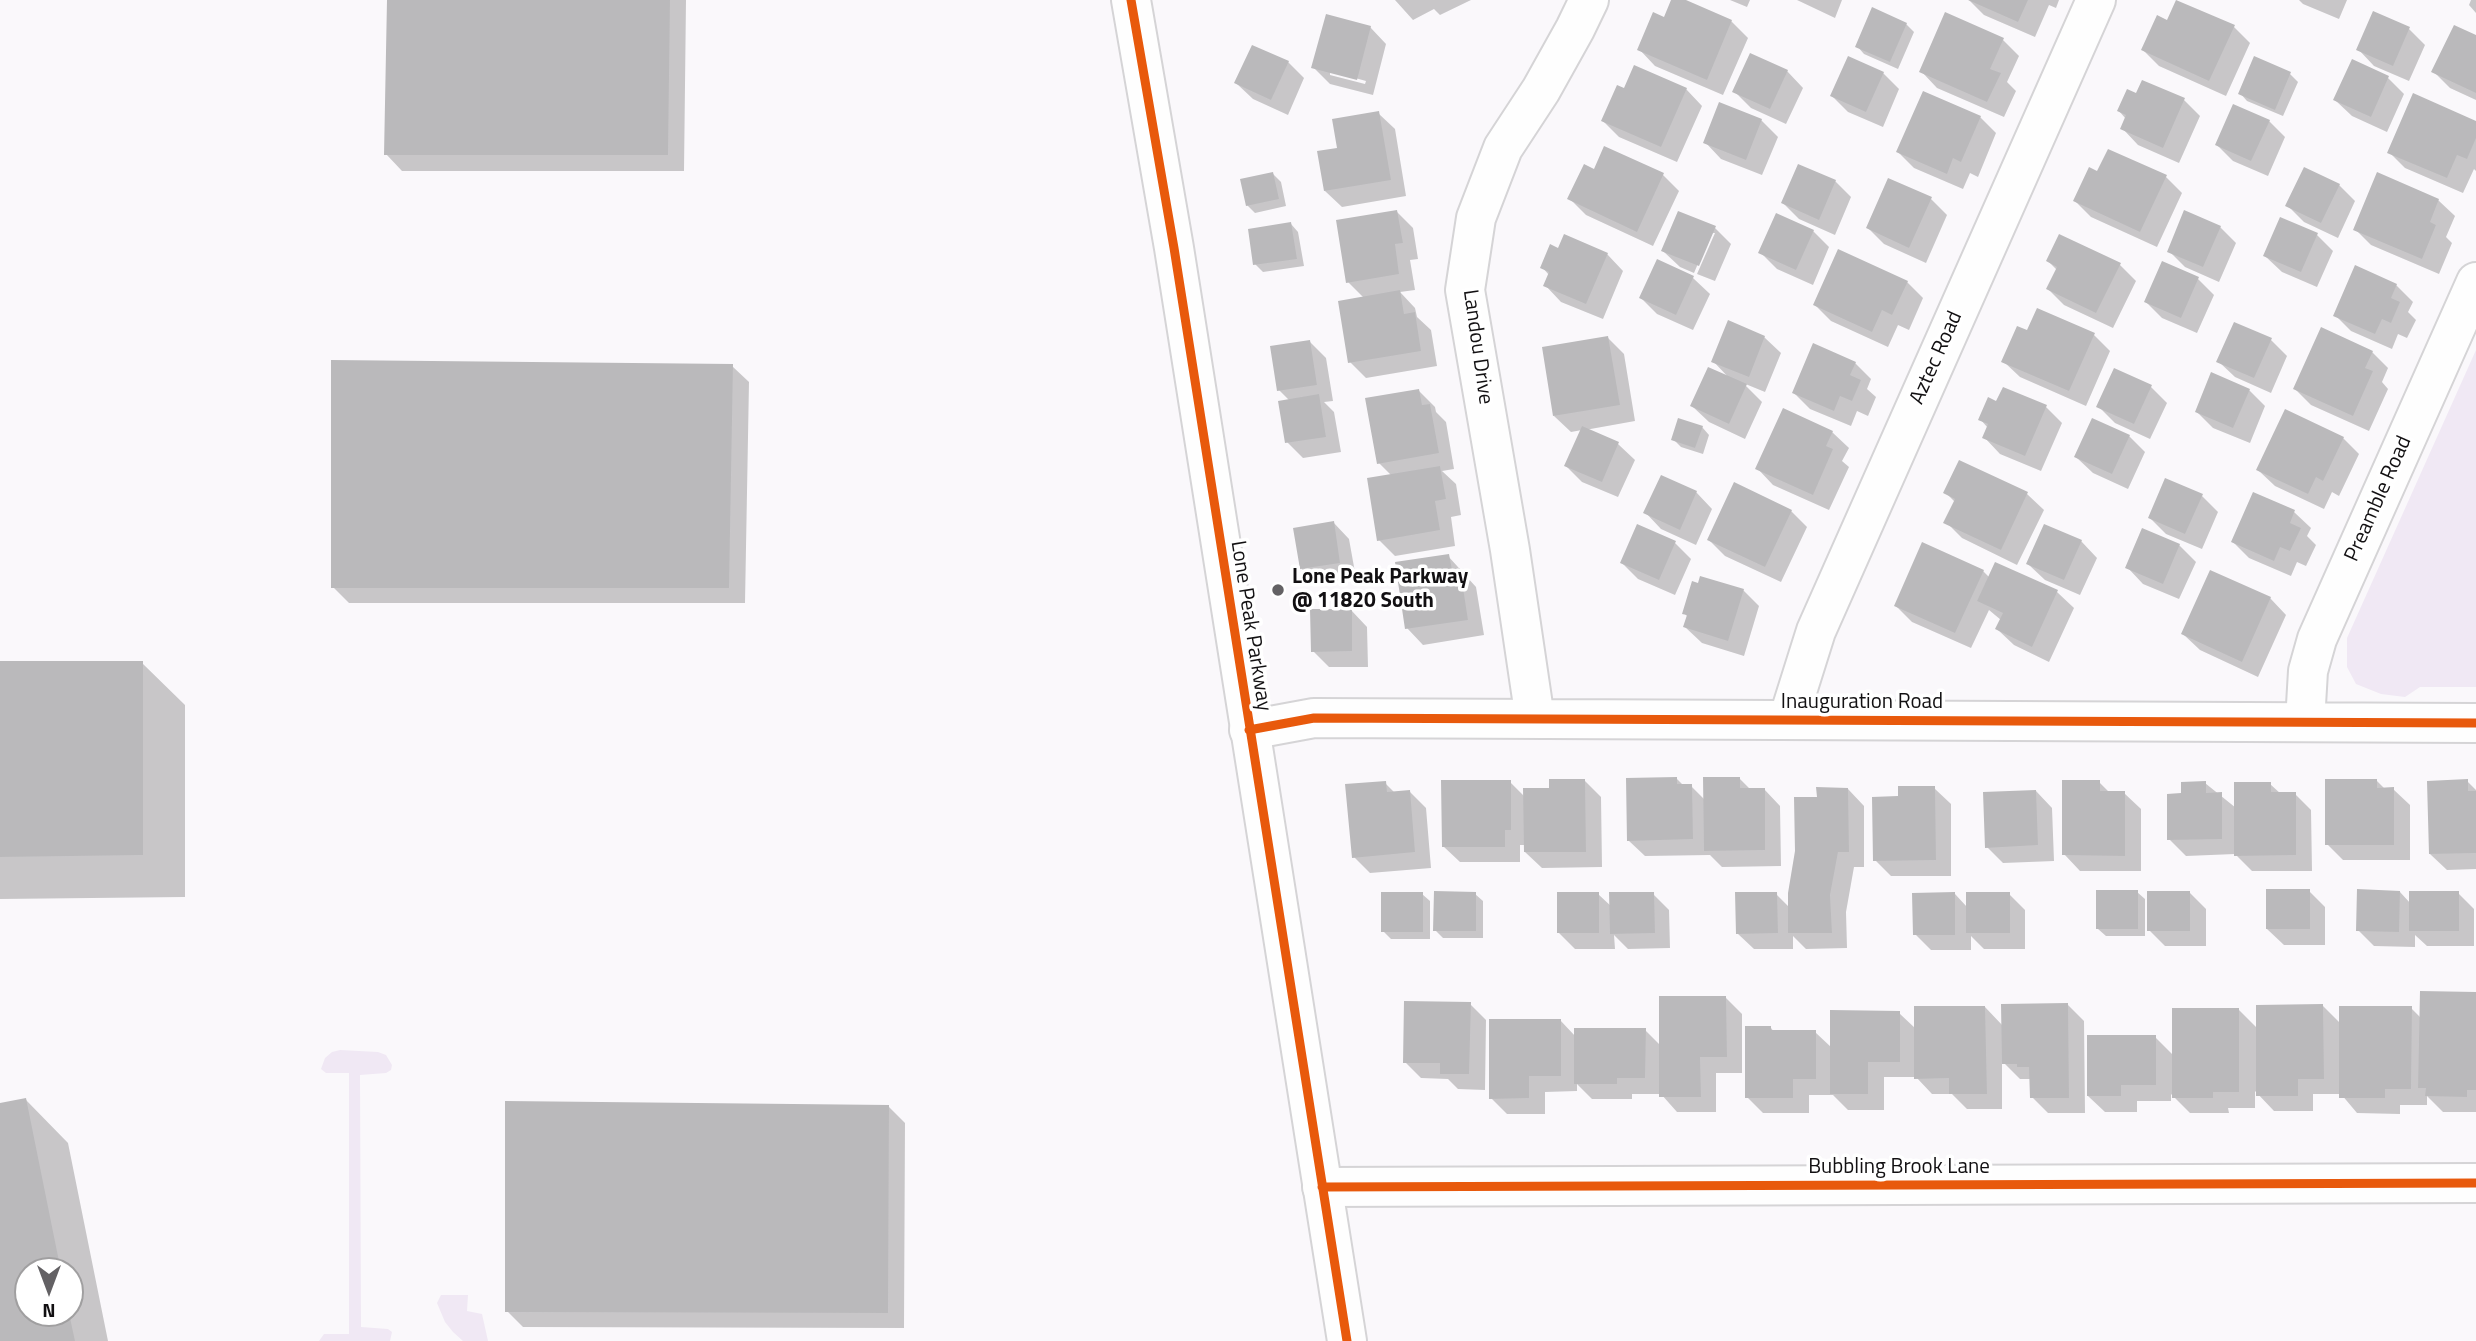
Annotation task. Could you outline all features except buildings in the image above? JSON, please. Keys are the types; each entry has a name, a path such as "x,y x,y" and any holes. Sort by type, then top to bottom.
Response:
{"street":[{"name":"Lone Peak Parkway","path":"1131,0 1174,248 1347,1341"},
{"name":"Landou Drive","path":"1535,719 1510,550 1465,290 1476,218 1503,148 1541,90 1588,0"},
{"name":"Aztec Road","path":"1788,720 1816,631 2096,0"},
{"name":"Preamble Road","path":"2305,722 2308,671 2316,639 2476,282"},
{"name":"Inauguration Road","path":"1249,730 1314,718 2476,723"},
{"name":"Bubbling Brook Lane","path":"1322,1187 2476,1184"}],"shaded area":[{"path":"2476,350 2476,687 2420,687 2405,697 2381,694 2356,684 2347,667 2347,638"},
{"path":"340,1050 378,1052 386,1055 392,1065 391,1070 386,1073 360,1075 361,1327 388,1329 392,1332 390,1341 319,1341 324,1334 349,1334 349,1073 326,1073 321,1069 325,1058"},
{"path":"441,1295 468,1295 467,1311 482,1314 488,1341 463,1341 453,1332 445,1322 437,1303"}],"cycle path":[{"path":"1131,0 1174,248 1347,1341"},
{"path":"1249,730 1314,718 2476,723"},
{"path":"1322,1187 2476,1183"}],"place":[{"name":"Lone Peak Parkway @ 11820 South","path":"1278,590"}]}
